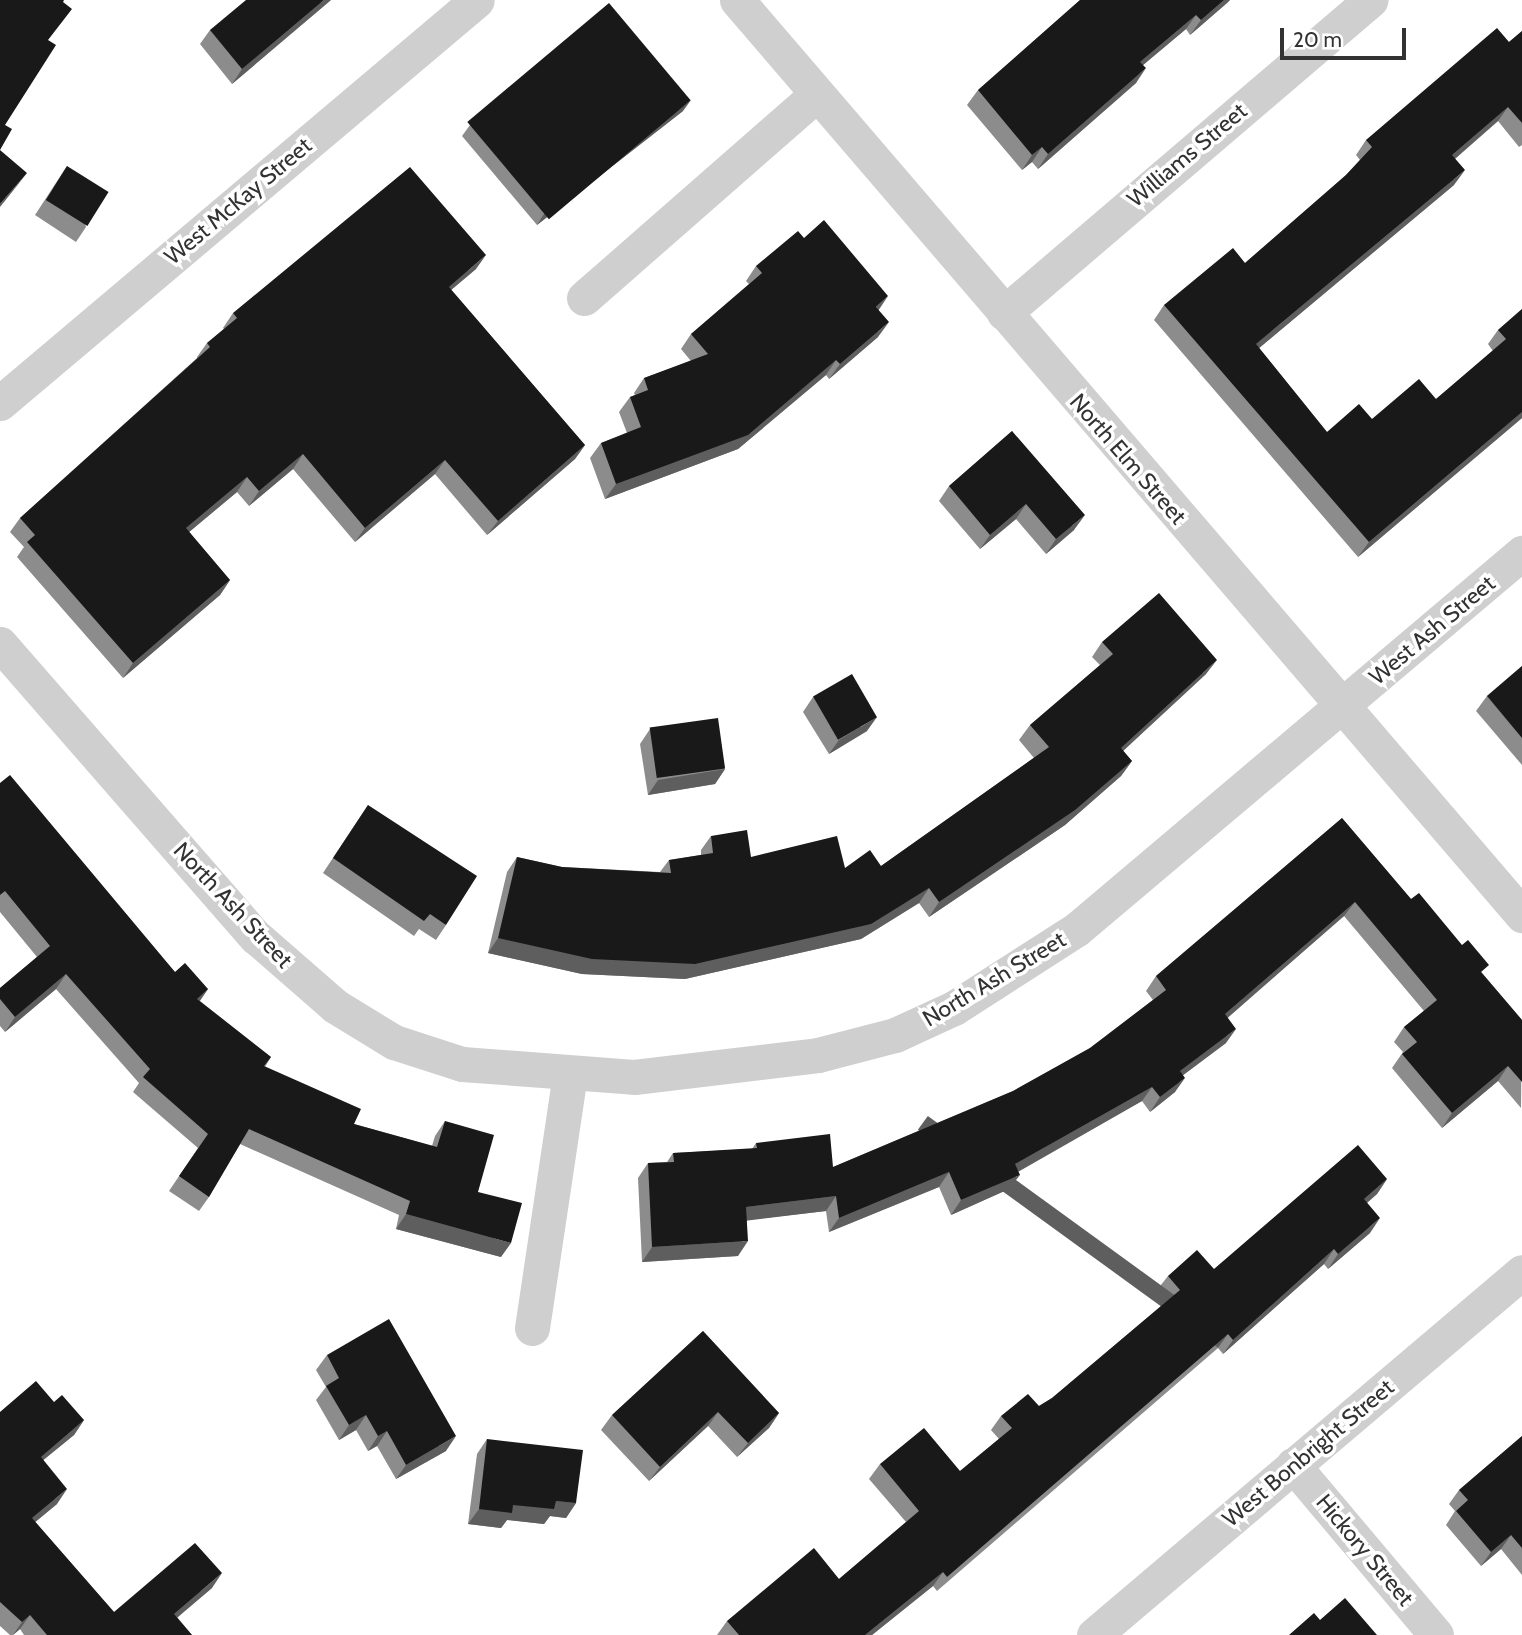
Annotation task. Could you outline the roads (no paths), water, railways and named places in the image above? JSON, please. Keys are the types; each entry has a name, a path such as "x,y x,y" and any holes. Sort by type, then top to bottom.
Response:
{"street":[{"name":"West McKay Street","path":"0,403 477,0"},
{"name":"North Elm Street","path":"737,0 1522,915"},
{"name":"Williams Street","path":"1004,313 1371,0"},
{"path":"584,298 816,95"},
{"name":"West Ash Street","path":"1342,706 1522,553"},
{"name":"North Ash Street","path":"0,644 257,937 335,1006 394,1042 462,1064 570,1074 635,1077 818,1055 895,1035 954,1008 1077,929 1342,706"},
{"path":"532,1328 570,1074"},
{"name":"West Bonbright Street","path":"1094,1635 1522,1272"},
{"name":"Hickory Street","path":"1293,1465 1436,1635"}]}
